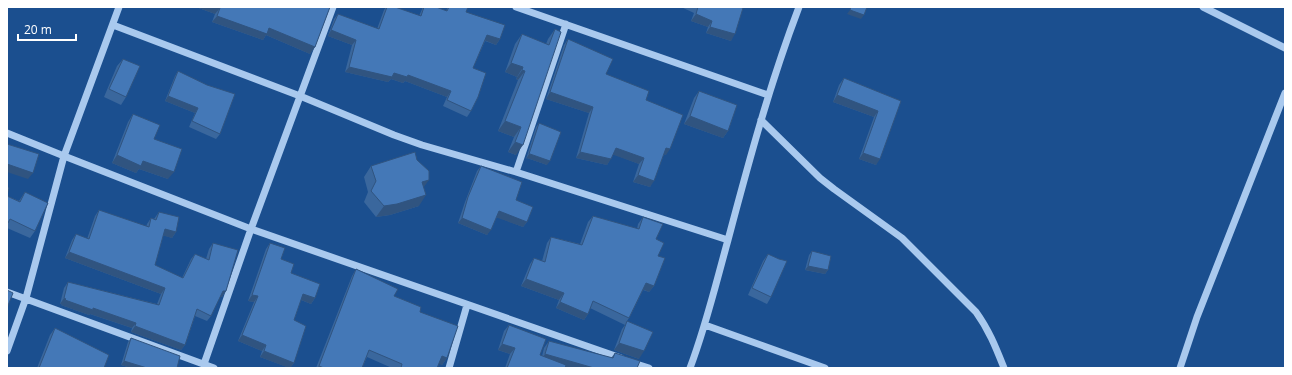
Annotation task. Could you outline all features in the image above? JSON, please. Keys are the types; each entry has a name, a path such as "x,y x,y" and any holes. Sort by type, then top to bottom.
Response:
{"street":[{"path":"7,351 26,298 64,156 119,7"},
{"path":"204,364 251,229 333,7"},
{"path":"516,7 768,95"},
{"path":"690,368 705,325 768,95 799,7"},
{"path":"1203,7 1285,48"},
{"path":"516,172 566,24"},
{"path":"113,25 300,96 422,145 516,172 728,240"},
{"path":"1180,368 1197,317 1285,93"},
{"path":"761,120 829,186 902,238 976,312 985,324 1004,368"},
{"path":"7,133 251,229 649,368"},
{"path":"7,292 214,368"},
{"path":"449,368 467,305"},
{"path":"705,325 825,368"}],"building":[{"path":"217,7 330,7 315,47 269,28 267,34 217,16 220,8"},
{"path":"387,7 395,7 421,16 424,7 436,7 447,11 449,7 468,7 466,12 505,25 500,39 487,35 473,68 486,73 478,97 471,111 447,100 451,91 408,75 407,77 394,73 392,77 349,67 356,40 331,30 338,14 379,29"},
{"path":"698,7 743,8 735,34 710,27 712,21 696,14"},
{"path":"851,7 867,7 864,15 850,10"},
{"path":"555,29 561,32 523,145 515,142 521,127 505,121 525,71 522,70 523,67 511,63 522,34 549,45"},
{"path":"568,39 613,59 606,74 649,91 646,100 683,115 670,149 666,148 654,181 638,175 644,158 616,148 611,159 580,152 593,107 550,92"},
{"path":"123,59 140,66 126,97 109,89"},
{"path":"178,71 207,85 235,94 220,134 192,121 198,108 168,96"},
{"path":"844,78 901,101 880,159 863,153 878,111 837,95"},
{"path":"699,91 737,105 728,131 690,116"},
{"path":"133,114 160,125 154,139 182,149 174,172 143,161 141,166 117,155"},
{"path":"539,123 561,132 550,161 529,154"},
{"path":"7,144 39,154 33,173 7,164"},
{"path":"415,152 417,160 429,171 429,180 422,182 426,195 397,204 384,206 371,191 376,181 371,166"},
{"path":"481,166 522,182 516,200 533,207 527,222 499,211 491,230 462,218 468,197"},
{"path":"25,192 48,203 35,231 10,219 8,223 7,222 7,196 20,202"},
{"path":"99,210 149,227 151,218 156,220 159,212 179,217 176,232 165,229 155,265 183,278 195,254 209,260 213,243 238,250 226,291 223,291 211,316 197,309 185,345 135,326 136,323 65,300 66,299 64,298 68,282 159,305 165,288 69,252 76,234 89,239"},
{"path":"593,216 639,229 643,217 663,224 656,239 664,243 658,256 665,258 654,286 646,283 629,318 593,301 588,314 560,302 564,293 526,279 534,258 545,262 551,237 582,245"},
{"path":"270,243 285,248 281,259 294,264 291,273 320,284 315,298 303,294 294,320 306,326 294,363 264,351 266,345 242,335 258,296 252,295"},
{"path":"812,251 831,256 828,270 808,266"},
{"path":"768,254 787,261 771,297 752,288"},
{"path":"356,269 398,289 394,296 421,307 420,312 458,326 447,358 442,356 437,368 401,368 402,364 369,350 362,368 324,368 319,366"},
{"path":"7,290 13,293 7,308"},
{"path":"627,321 653,332 644,351 619,343"},
{"path":"509,325 546,339 540,355 566,365 565,368 507,368 515,348 502,344"},
{"path":"55,328 109,355 104,368 39,368"},
{"path":"131,338 180,356 177,368 147,368 124,361"},
{"path":"549,341 613,358 615,353 640,361 637,368 594,368 545,354"}]}
